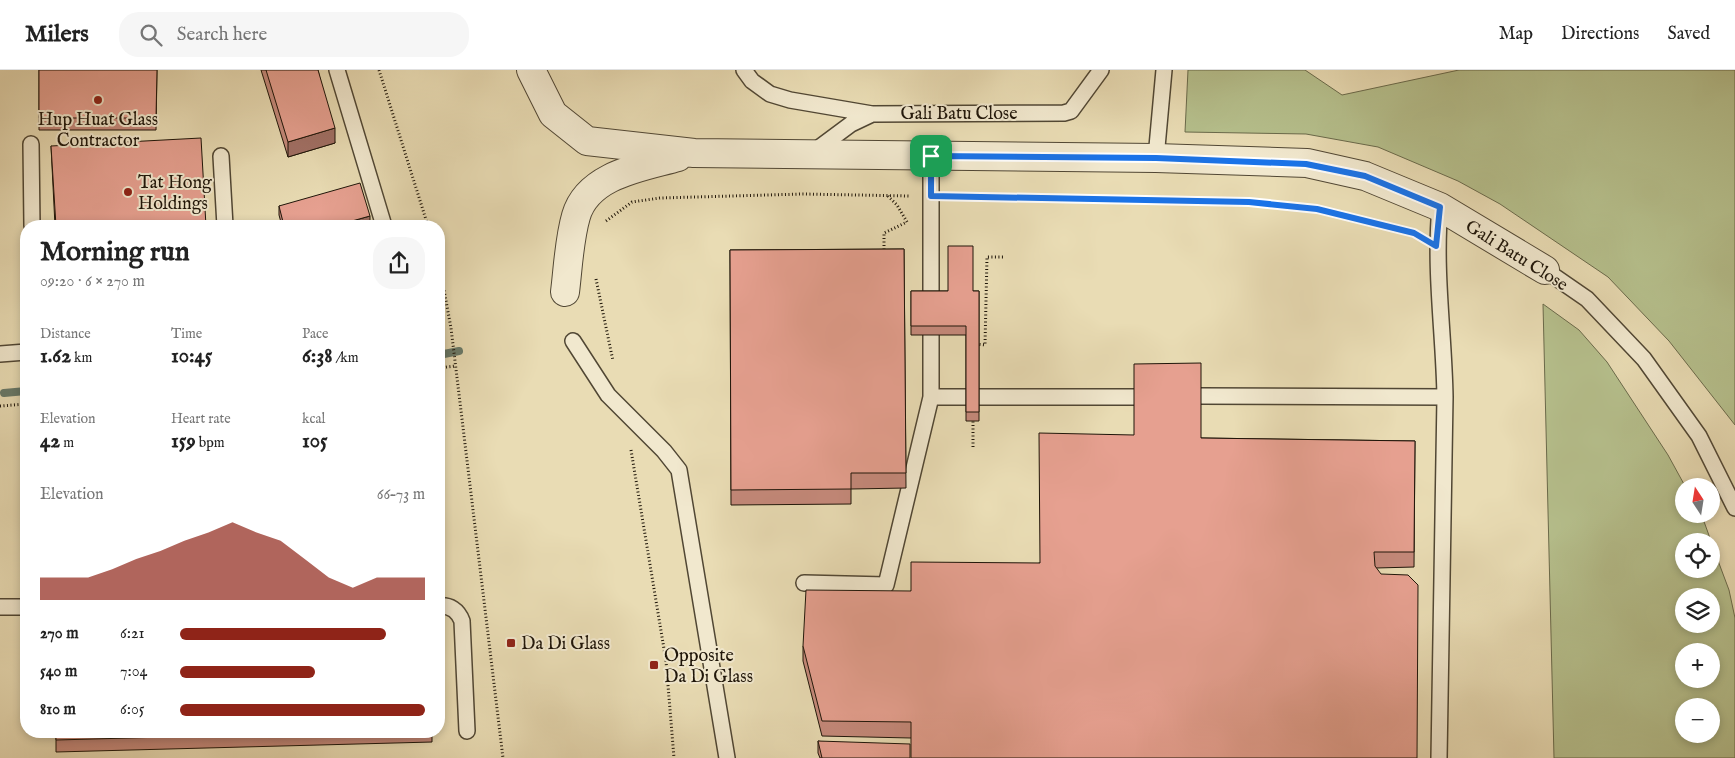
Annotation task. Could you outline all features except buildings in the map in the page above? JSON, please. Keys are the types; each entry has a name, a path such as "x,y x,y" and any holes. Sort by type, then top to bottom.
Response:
{"street":[{"name":"Gali Batu Close","path":"531,70 553,114 573,132 587,141 694,153 809,156 1156,158 1306,164 1365,176 1440,207 1545,270"},
{"name":"Gali Batu Close","path":"565,292 576,215 592,190 619,174 694,153"}],"lane":[{"path":"337,70 382,220"},
{"path":"744,70 752,81 770,94 790,100 872,114"},
{"name":"Gali Batu Close","path":"809,156 851,124 872,114 1064,113 1071,111 1101,70"},
{"path":"1156,158 1164,70"},
{"path":"31,144 32,220"},
{"path":"221,156 225,220"},
{"path":"931,156 931,299"},
{"path":"1439,758 1445,397 1444,346 1436,246 1440,207"},
{"name":"Gali Batu Close","path":"1545,270 1587,299 1644,359 1699,436 1735,508"},
{"path":"804,584 886,585 931,397 931,335"},
{"path":"573,341 608,395 652,439 679,470 727,758"},
{"path":"0,354 20,352"},
{"path":"1200,396 1445,397"},
{"path":"931,397 1135,397"},
{"path":"0,607 20,607"},
{"path":"445,607 452,608 459,613 462,621 467,731"}],"path":[{"path":"379,70 426,220"},
{"path":"604,224 632,202 660,198 803,194 1249,202 1317,209 1414,233 1436,246"},
{"path":"884,233 907,222 897,205 887,196"},
{"path":"973,344 985,345 987,257 1005,257"},
{"path":"596,278 615,370"},
{"path":"445,302 455,366 503,758"},
{"path":"445,367 455,366"},
{"path":"0,406 20,404"},
{"path":"625,414 666,660 674,758"}],"green space":[{"path":"1188,70 1305,70 1342,95 1459,70 1735,70 1735,425 1669,341 1608,277 1500,204 1458,181 1378,147 1306,134 1185,132"},
{"path":"1543,304 1579,330 1607,362 1668,455 1681,478 1675,478 1675,523 1704,523 1708,533 1675,533 1675,578 1720,578 1720,566 1729,590 1735,618 1735,758 1554,758"}],"waterway":[{"path":"445,354 459,351"},
{"path":"4,393 20,392"}],"place":[{"name":"Hup Huat Glass Contractor","path":"98,100"},
{"name":"Tat Hong Holdings","path":"128,192"},
{"name":"Da Di Glass","path":"511,643"},
{"name":"Opposite Da Di Glass","path":"654,665"}],"route":[{"path":"931,156 1156,158 1306,164 1365,176 1440,207 1436,246 1414,233 1317,209 1249,202 931,196 931,156"}]}
